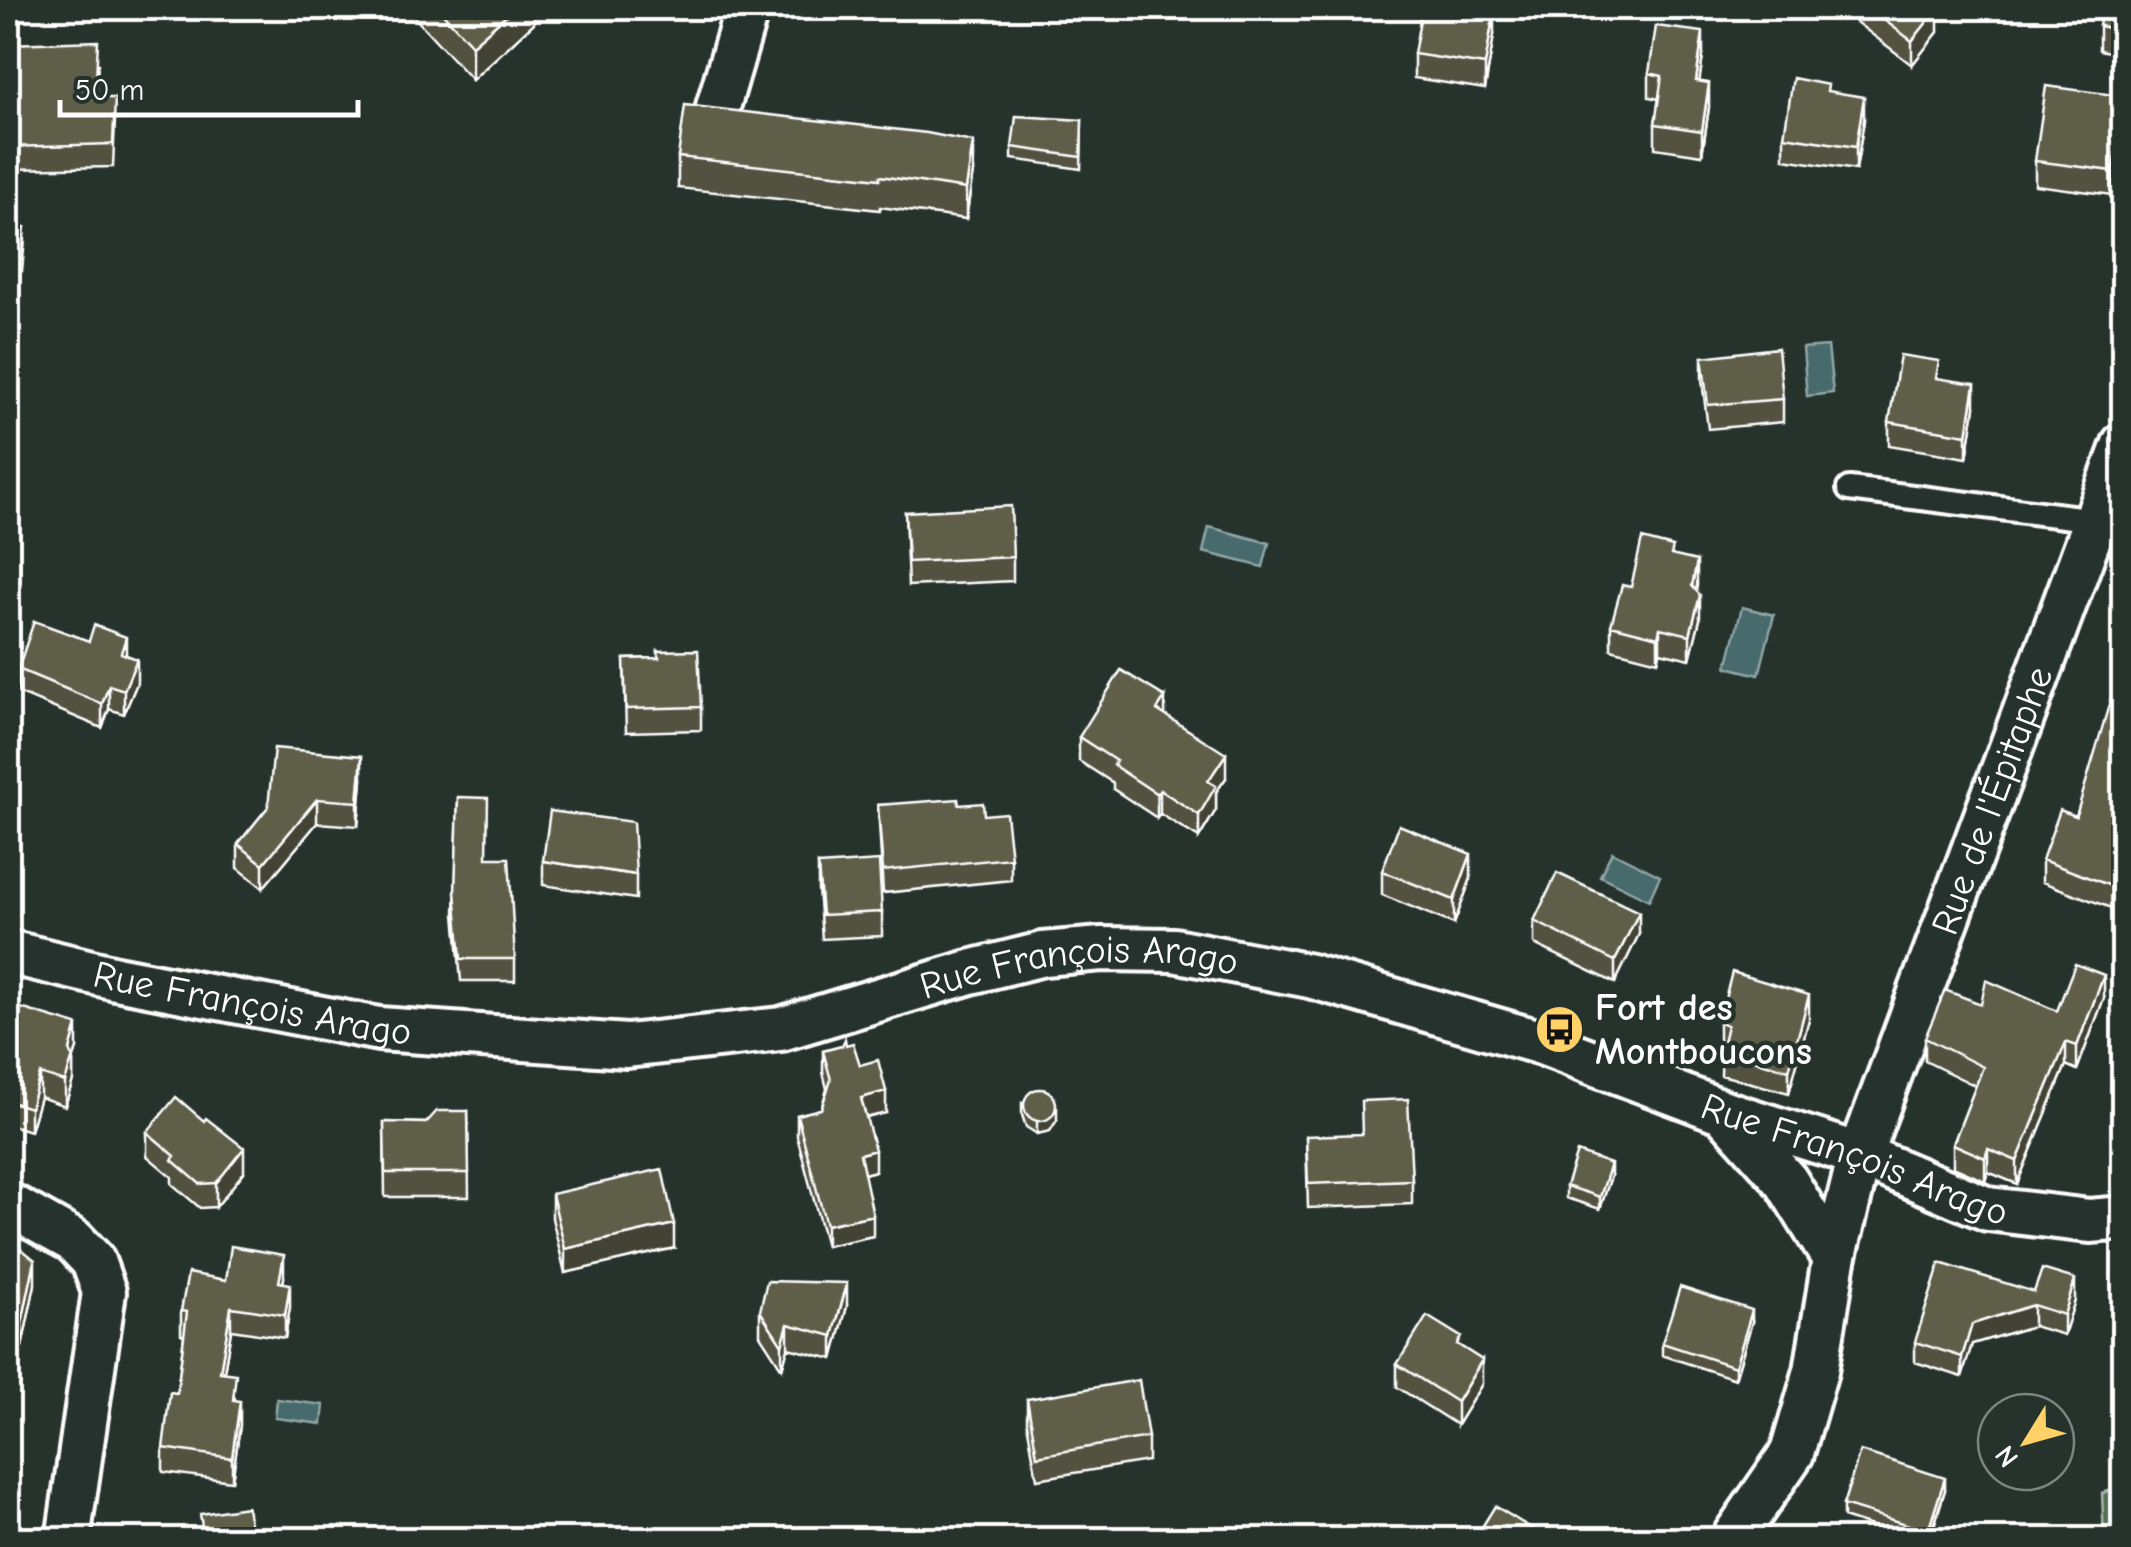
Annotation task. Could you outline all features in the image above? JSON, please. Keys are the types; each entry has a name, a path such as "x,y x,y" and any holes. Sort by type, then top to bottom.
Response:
{"street":[{"path":"730,115 747,8"},
{"name":"Rue de l'Épitaphe","path":"1732,1540 1792,1453 1816,1371 1834,1258 1860,1155 2124,444"},
{"name":"Rue François Arago","path":"8,952 116,978 378,1029 627,1046 781,1029 1043,954 1102,949 1174,950 1310,976 1542,1043 1724,1112 1860,1155 1988,1210 2090,1221 2124,1218"},
{"path":"1724,1112 1786,1181 1834,1258"},
{"path":"8,1204 74,1241 93,1261 104,1292 68,1540"}],"lane":[{"path":"1849,489 2095,520"}],"green space":[{"path":"2123,1487 2123,1539 2104,1539 2102,1493"}],"water":[{"path":"1828,346 1833,393 1807,396 1803,348"},
{"path":"1209,527 1269,543 1263,567 1203,552"},
{"path":"1742,607 1774,615 1759,675 1727,667"},
{"path":"1612,852 1660,876 1649,900 1600,876"},
{"path":"277,1399 324,1405 322,1424 275,1418"}],"building":[{"path":"438,8 514,8 472,45"},
{"path":"1422,8 1494,11 1485,65 1414,54"},
{"path":"1868,8 1938,8 1912,41"},
{"path":"2102,8 2124,8 2124,31 2099,26"},
{"path":"1656,26 1703,32 1696,81 1709,83 1702,131 1655,124 1662,76 1649,73"},
{"path":"98,41 95,98 115,98 113,144 8,147 8,44"},
{"path":"1793,78 1828,85 1827,91 1864,97 1856,147 1784,136"},
{"path":"2046,86 2122,96 2113,171 2035,161"},
{"path":"685,105 927,133 973,142 966,189 880,176 678,157"},
{"path":"1016,116 1082,120 1081,157 1012,147"},
{"path":"8,225 25,227 22,259 8,257"},
{"path":"1778,348 1783,399 1708,405 1702,357"},
{"path":"1900,355 1939,361 1936,378 1975,384 1967,435 1889,422"},
{"path":"1011,506 1013,557 908,562 905,512"},
{"path":"1642,539 1673,547 1671,555 1697,561 1692,586 1700,595 1690,635 1660,628 1658,637 1611,625 1622,585 1631,587"},
{"path":"34,621 89,641 94,625 126,637 121,653 137,659 124,690 109,685 102,704 18,669"},
{"path":"698,650 701,707 626,709 624,659 659,658 658,651"},
{"path":"1121,670 1165,697 1157,710 1226,754 1208,781 1216,786 1199,815 1160,790 1157,794 1079,737"},
{"path":"2114,688 2124,691 2124,827 2120,839 2124,840 2124,868 2116,888 2042,860 2060,810 2076,816"},
{"path":"274,748 362,756 358,802 317,799 263,864 238,844 268,807"},
{"path":"458,797 488,798 487,858 509,858 515,959 461,959 455,892"},
{"path":"958,799 959,805 983,803 984,815 1006,813 1011,858 883,871 878,805"},
{"path":"550,811 633,822 636,875 543,861"},
{"path":"1399,825 1471,854 1454,900 1382,871"},
{"path":"879,861 882,912 822,915 818,865"},
{"path":"1557,873 1639,912 1615,961 1534,921"},
{"path":"2075,964 2104,975 2077,1046 2066,1042 2017,1161 1988,1149 1985,1158 1953,1144 1983,1067 1925,1038 1945,990 1981,1004 1986,980 2057,1011"},
{"path":"1732,972 1809,995 1789,1070 1721,1051 1727,1025 1719,1022"},
{"path":"14,1006 77,1025 65,1082 40,1074 30,1108 8,1101 8,1026"},
{"path":"845,1039 846,1045 853,1043 860,1065 878,1060 886,1091 861,1098 875,1150 860,1154 873,1215 826,1225 797,1115 821,1109 831,1080 823,1051 842,1046"},
{"path":"1040,1089 1052,1093 1056,1105 1052,1117 1040,1121 1028,1117 1024,1105 1028,1093"},
{"path":"176,1097 244,1148 216,1183 200,1184 147,1132"},
{"path":"1408,1099 1412,1180 1308,1184 1306,1136 1362,1134 1361,1101"},
{"path":"437,1111 468,1111 469,1173 385,1173 384,1122 426,1123"},
{"path":"1577,1152 1611,1164 1600,1197 1566,1186"},
{"path":"662,1169 674,1224 565,1249 552,1194"},
{"path":"8,1238 35,1260 22,1323 8,1319"},
{"path":"231,1246 284,1255 279,1282 290,1284 285,1315 231,1307 220,1372 236,1374 233,1400 240,1401 232,1458 163,1448 170,1392 177,1393 187,1312 181,1311 188,1273 226,1280"},
{"path":"1940,1263 2034,1292 2042,1269 2075,1279 2064,1315 2033,1305 1972,1324 1962,1357 1915,1342"},
{"path":"767,1281 847,1283 833,1336 788,1324 782,1345 760,1311"},
{"path":"1680,1287 1752,1310 1735,1367 1662,1343"},
{"path":"1427,1316 1461,1337 1457,1344 1482,1360 1457,1402 1397,1364"},
{"path":"1139,1380 1148,1437 1037,1456 1027,1399"},
{"path":"1860,1451 1945,1478 1928,1531 1843,1505"},
{"path":"1495,1506 1547,1538 1597,1531 1598,1540 1474,1540"},
{"path":"247,1507 253,1540 184,1540 183,1535 203,1532 200,1514"}],"place":[{"name":"Fort des Montboucons","path":"1560,1029"}]}
